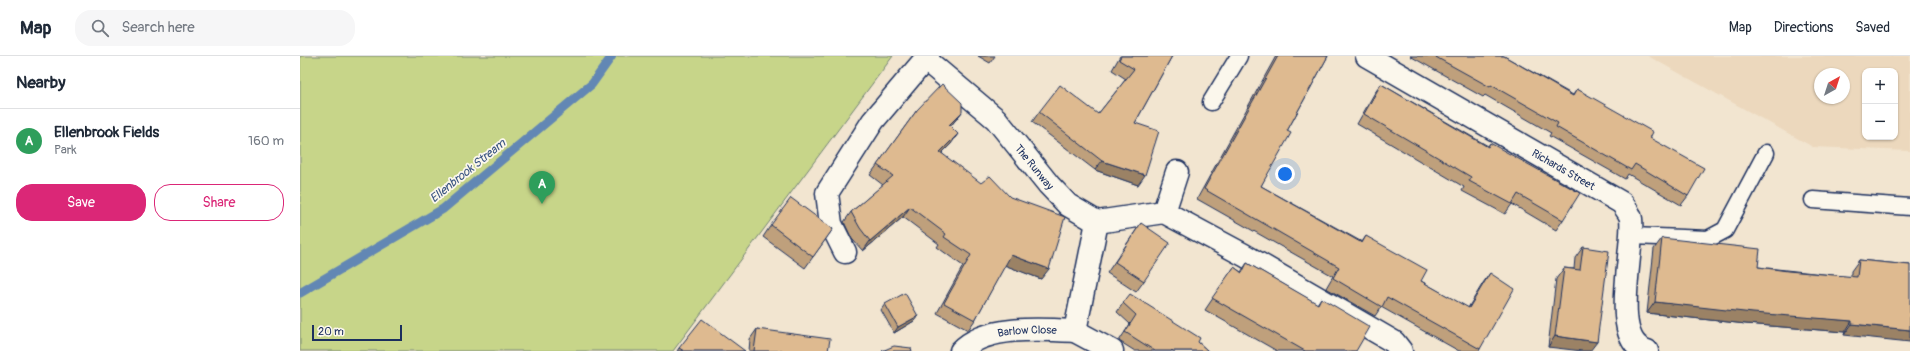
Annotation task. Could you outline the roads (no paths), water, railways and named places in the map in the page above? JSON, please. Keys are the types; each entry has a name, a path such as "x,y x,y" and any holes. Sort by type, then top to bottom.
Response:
{"street":[{"name":"Richards Street","path":"1367,56 1622,203 1631,217 1632,236 1625,304 1628,331 1634,342 1647,351"},
{"name":"The Runway","path":"845,252 831,224 827,193 873,121 927,58 996,119 1049,185 1068,205 1097,222"},
{"path":"1164,212 1177,172"},
{"path":"1075,331 1097,222 1164,212 1244,255 1394,342 1401,351"},
{"name":"Barlow Close","path":"961,351 968,344 985,336 1034,328 1075,331 1112,351"}],"lane":[{"path":"1211,102 1239,56"},
{"path":"1632,236 1708,239 1725,230 1766,153"},
{"path":"1813,200 1910,207"}],"waterway":[{"name":"Ellenbrook Stream","path":"300,293 443,209 592,84 612,56"}],"place":[{"name":"Ellenbrook Fields","path":"542,204"}]}
